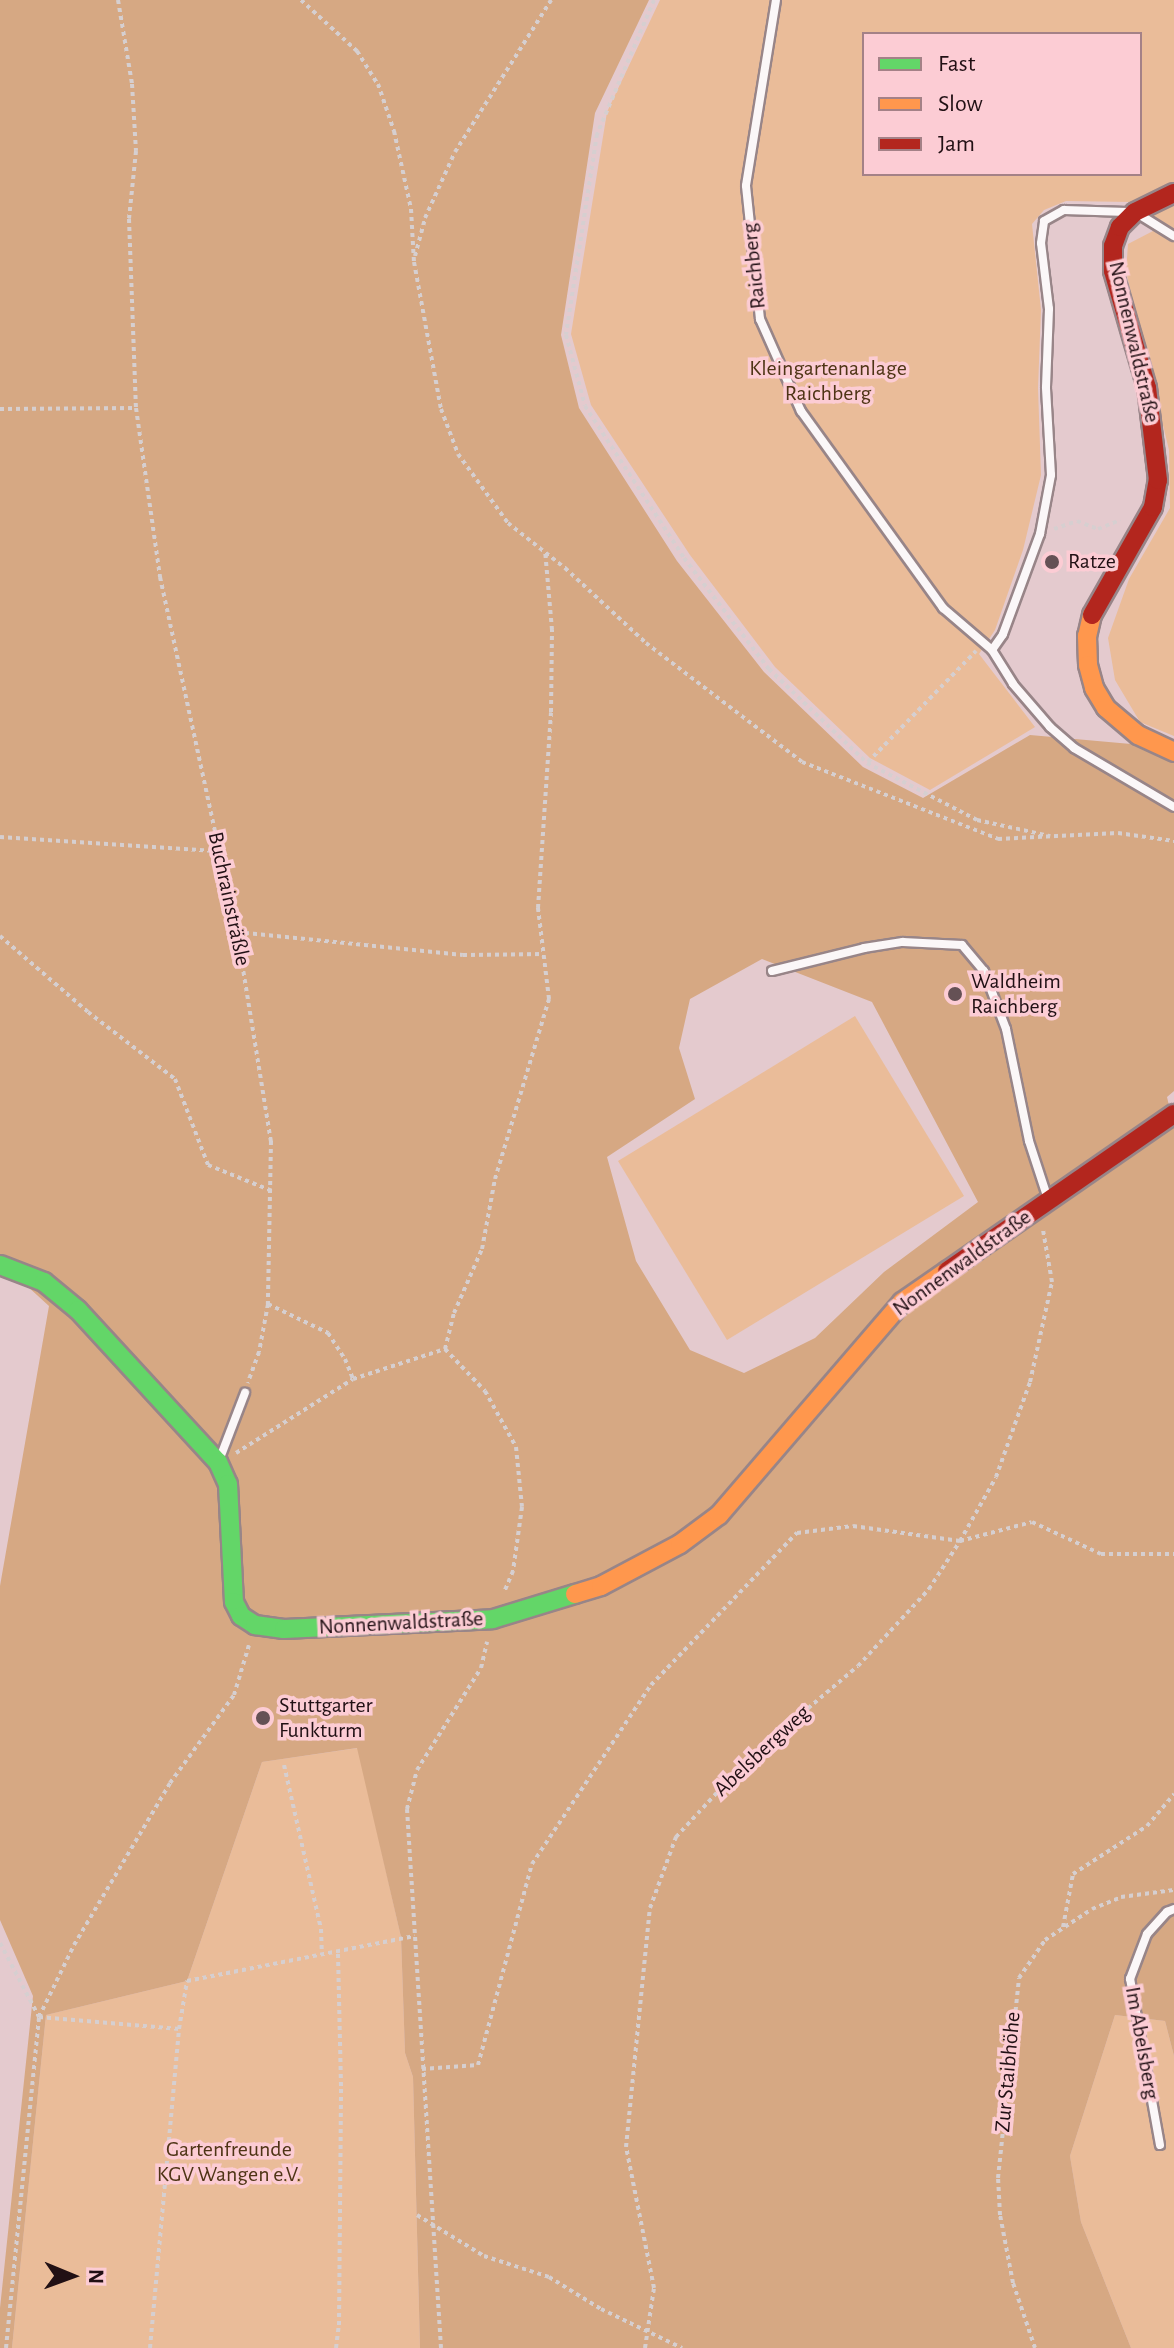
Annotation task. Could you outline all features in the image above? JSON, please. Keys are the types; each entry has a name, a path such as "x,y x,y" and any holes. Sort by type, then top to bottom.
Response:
{"street":[{"path":"1135,212 1174,193"},
{"name":"Nonnenwaldstraße","path":"1135,212 1120,227 1113,246 1113,271 1147,388 1157,449 1158,480 1153,507 1093,609 1087,636 1088,665 1094,688 1120,723 1174,752"},
{"name":"Nonnenwaldstraße","path":"255,1625 284,1629 493,1619 601,1586 680,1544 709,1523 902,1302 1174,1114"},
{"path":"0,1265 44,1282 78,1310 218,1462 228,1484 234,1602 241,1616 255,1625"}],"lane":[{"name":"Raichberg","path":"776,0 747,164 760,319 801,411 943,608 992,650 1013,684 1050,727 1074,748 1174,807"},
{"path":"992,650 1003,634 1040,534 1051,475 1046,387 1049,309 1041,243 1044,221 1064,210 1135,212 1174,236"},
{"path":"772,971 864,948 903,942 962,945 984,971 1006,1029 1043,1204"},
{"path":"218,1462 245,1393"},
{"name":"Im Abelsberg","path":"1160,2145 1130,1979 1147,1934 1167,1912 1174,1909"}],"path":[{"name":"Buchrainsträßle","path":"118,0 132,84 136,151 129,219 136,408 160,577 237,932 264,1082 271,1141 268,1304 259,1352 245,1393"},
{"path":"301,0 357,51 378,84 394,131 411,209 414,262 441,409 458,454 508,523 545,550 646,643 802,762 998,839 1060,839 1118,833 1174,841"},
{"path":"414,262 425,218 455,152 551,0"},
{"path":"654,0 597,134 566,335 585,406 684,558 760,657 867,763 977,820 1060,839"},
{"path":"0,409 136,408"},
{"path":"1040,534 1077,521 1098,529 1153,507"},
{"path":"445,1349 454,1313 482,1249 495,1179 549,999 538,908 548,779 552,630 545,550"},
{"path":"867,763 983,643"},
{"path":"0,837 219,851"},
{"path":"237,932 463,955 543,954"},
{"path":"0,936 88,1012 175,1079 208,1165 272,1191"},
{"name":"Abelsbergweg","path":"645,2348 654,2288 626,2147 650,1908 676,1837 747,1760 858,1666 929,1589 996,1477 1030,1382 1052,1282 1043,1204"},
{"path":"268,1304 328,1333 345,1359 353,1379"},
{"path":"218,1462 353,1379 445,1349"},
{"path":"441,2348 422,2069 409,1793 417,1770 481,1668 493,1619 513,1571 522,1507 516,1447 485,1391 445,1349"},
{"path":"422,2069 478,2065 532,1864 651,1685 797,1533 853,1526 960,1541 1032,1522 1101,1554 1174,1554"},
{"path":"6,2348 39,2017 74,1945 170,1783 234,1695 255,1625"},
{"path":"284,1765 321,1929 322,1953"},
{"path":"1063,1927 1073,1874 1147,1826 1174,1794"},
{"name":"Zur Staibhöhe","path":"1035,2348 1013,2283 1005,2246 999,2164 1019,1978 1045,1940 1092,1909 1121,1897 1174,1890"},
{"path":"150,2348 179,2029 187,1981 416,1935"},
{"path":"0,1943 39,2017"},
{"path":"336,2348 339,2325 341,2102 338,1950"},
{"path":"39,2017 179,2029"},
{"path":"417,2215 484,2256 549,2277 601,2309 682,2348"}],"green space":[{"name":"Kleingartenanlage Raichberg","path":"660,0 1174,0 1174,736 1140,722 1115,680 1108,638 1129,579 1170,508 1169,450 1126,272 1128,244 1153,231 1132,202 1066,201 1044,210 1032,224 1041,310 1038,388 1041,475 1023,550 995,630 979,654 1035,727 930,790 870,758 775,667 690,555 591,405 571,334 607,112"},
{"path":"855,1016 964,1196 727,1340 618,1161"},
{"name":"Gartenfreunde KGV Wangen e.V.","path":"358,1748 401,1937 405,2053 413,2077 420,2348 12,2348 46,2015 187,1981 262,1762"},
{"path":"1115,2015 1165,2021 1174,2056 1174,2348 1131,2348 1081,2222 1070,2156"}],"shaded area":[{"path":"0,0 649,0 595,113 561,335 579,408 677,561 764,672 863,767 923,798 1030,735 1131,744 1174,762 1174,1091 1167,1097 1174,1127 1174,2056 1165,2021 1115,2015 1070,2156 1081,2222 1131,2348 420,2348 413,2077 405,2053 401,1937 357,1748 262,1762 187,1981 46,2015 12,2348 0,2348 0,2308 33,1996 0,1920 0,1586 49,1306 26,1285 0,1270","holes":["762,959 872,1002 978,1202 884,1272 815,1338 744,1373 690,1350 636,1261 607,1157 695,1099 679,1048 690,999"]}],"traffic: fast":[{"path":"0,1265 44,1282 78,1310 218,1462 228,1484 234,1602 241,1616 255,1625 284,1629 493,1619 575,1594"}],"traffic: slow":[{"path":"1092,615 1087,636 1088,665 1094,688 1106,708 1138,735 1174,752"},
{"path":"575,1594 601,1586 680,1544 719,1515 902,1302 947,1271"}],"traffic: jam":[{"path":"1092,615 1153,507 1158,480 1147,388 1113,271 1113,246 1120,227 1135,212 1174,193"},
{"path":"947,1271 1174,1114"}],"place":[{"name":"Ratze","path":"1052,562"},
{"name":"Waldheim Raichberg","path":"955,994"},
{"name":"Stuttgarter Funkturm","path":"263,1718"}]}
